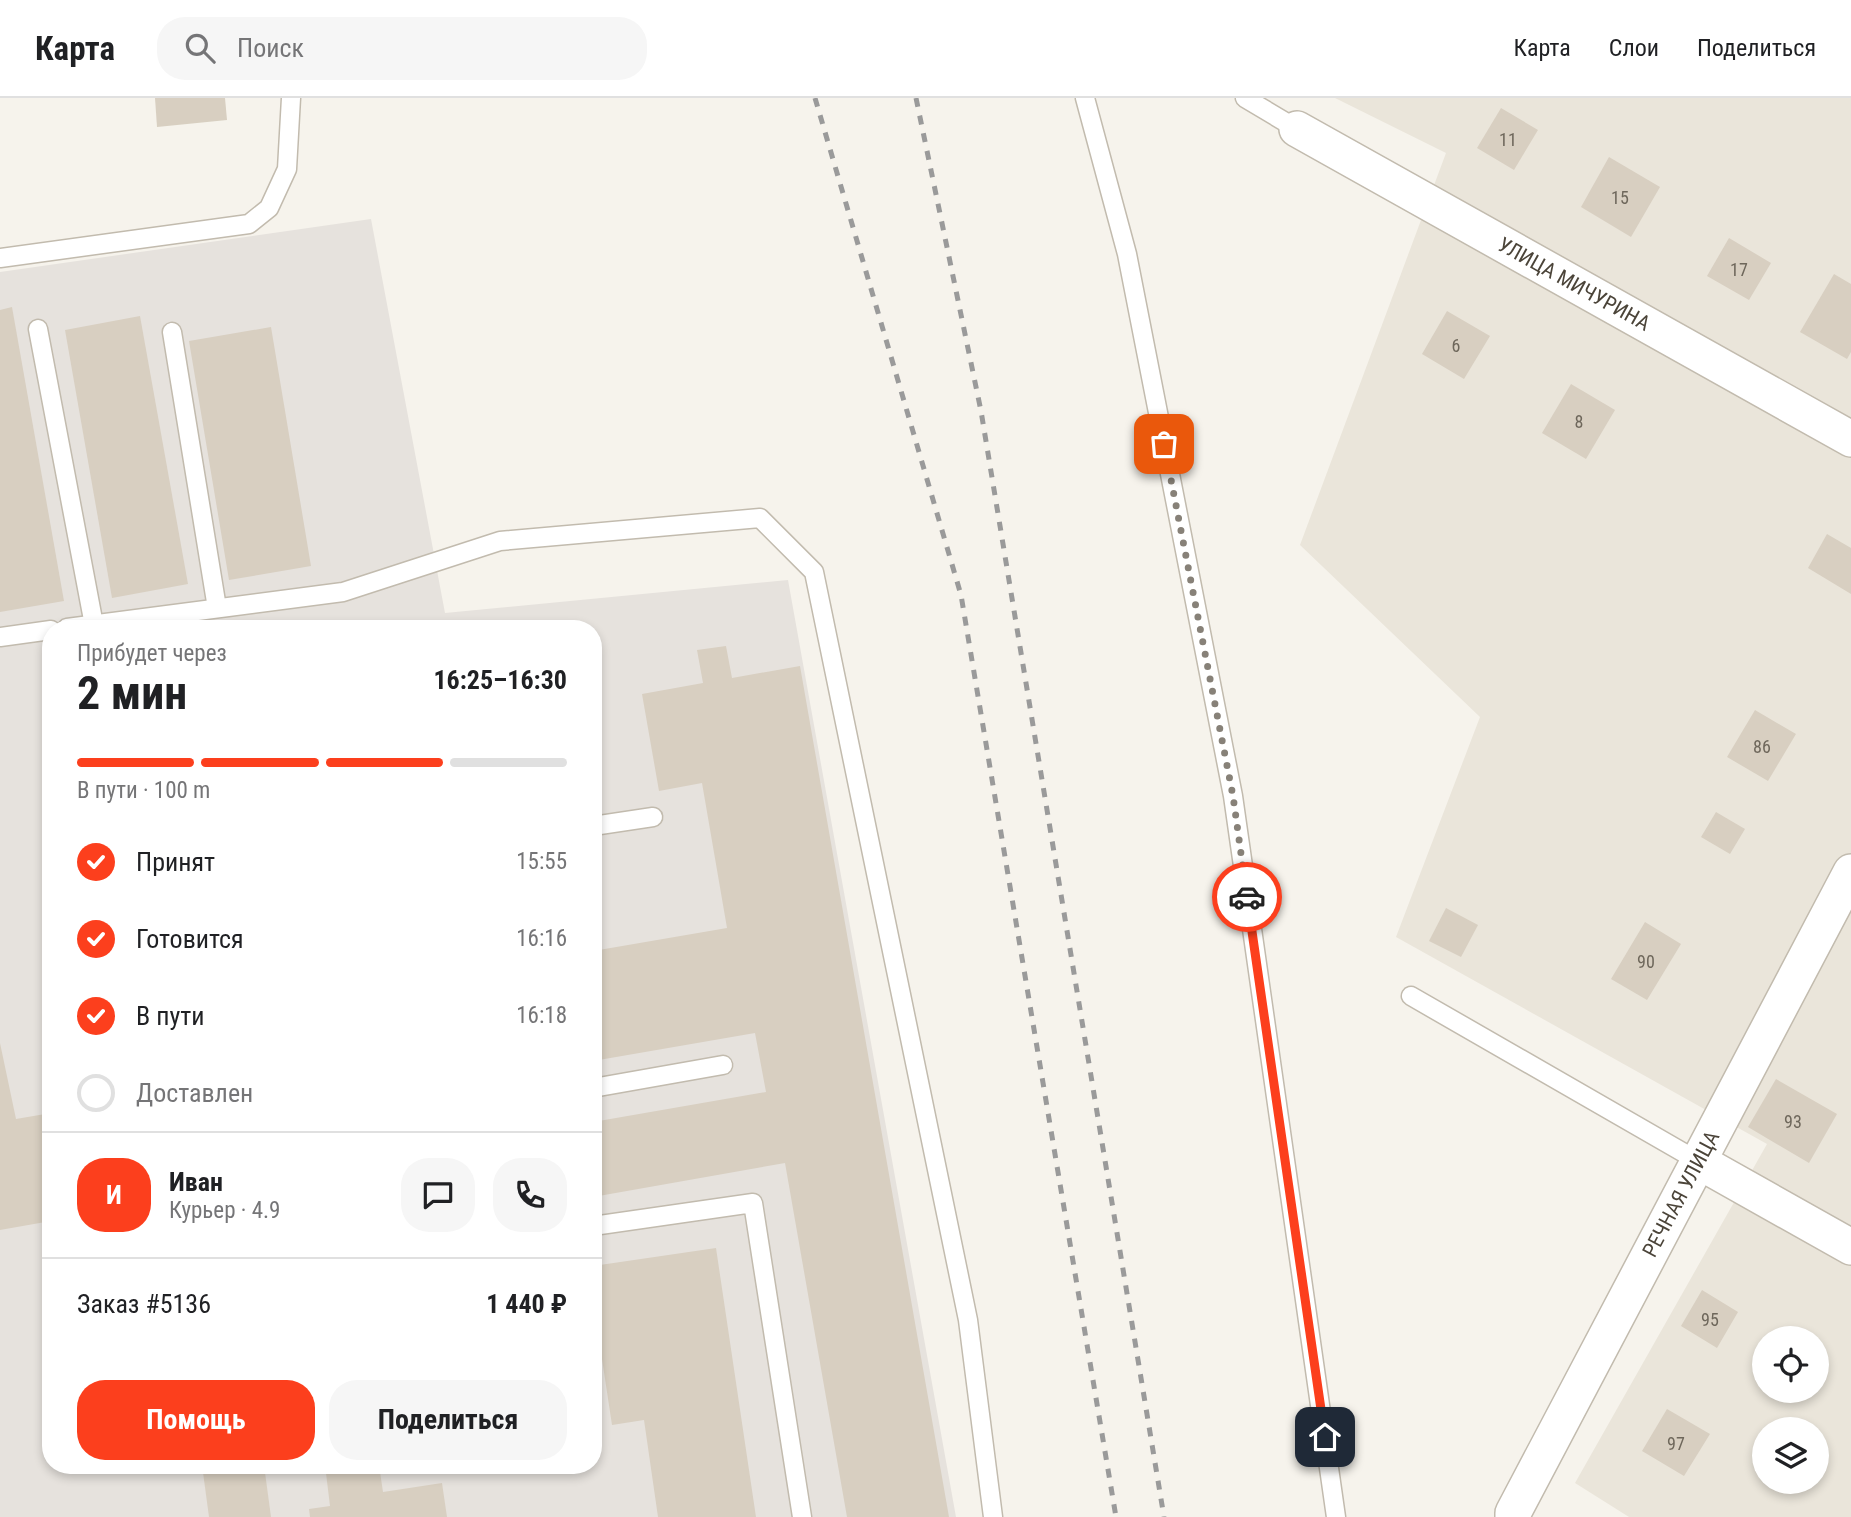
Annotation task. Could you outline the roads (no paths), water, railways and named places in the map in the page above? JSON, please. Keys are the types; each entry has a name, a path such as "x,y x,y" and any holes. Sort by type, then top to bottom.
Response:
{"street":[{"name":"УЛИЦА МИЧУРИНА","path":"1297,129 1851,439"},
{"name":"РЕЧНАЯ УЛИЦА","path":"1513,1517 1851,873"},
{"path":"1698,1161 1851,1247"}],"lane":[{"path":"0,258 249,224 270,208 287,170 291,98"},
{"path":"1085,98 1127,254 1233,796 1336,1517"},
{"path":"1245,98 1297,129"},
{"path":"38,329 93,620"},
{"path":"172,332 217,608"},
{"path":"130,620 343,592 500,541 760,519 814,572 968,1320 993,1517"},
{"path":"0,637 42,631"},
{"path":"602,825 653,817"},
{"path":"1411,996 1698,1161"},
{"path":"602,1086 723,1065"},
{"path":"602,1225 753,1203 802,1517"}],"railway":[{"path":"815,98 961,595 1116,1517"},
{"path":"916,98 981,411 1164,1517"}]}
